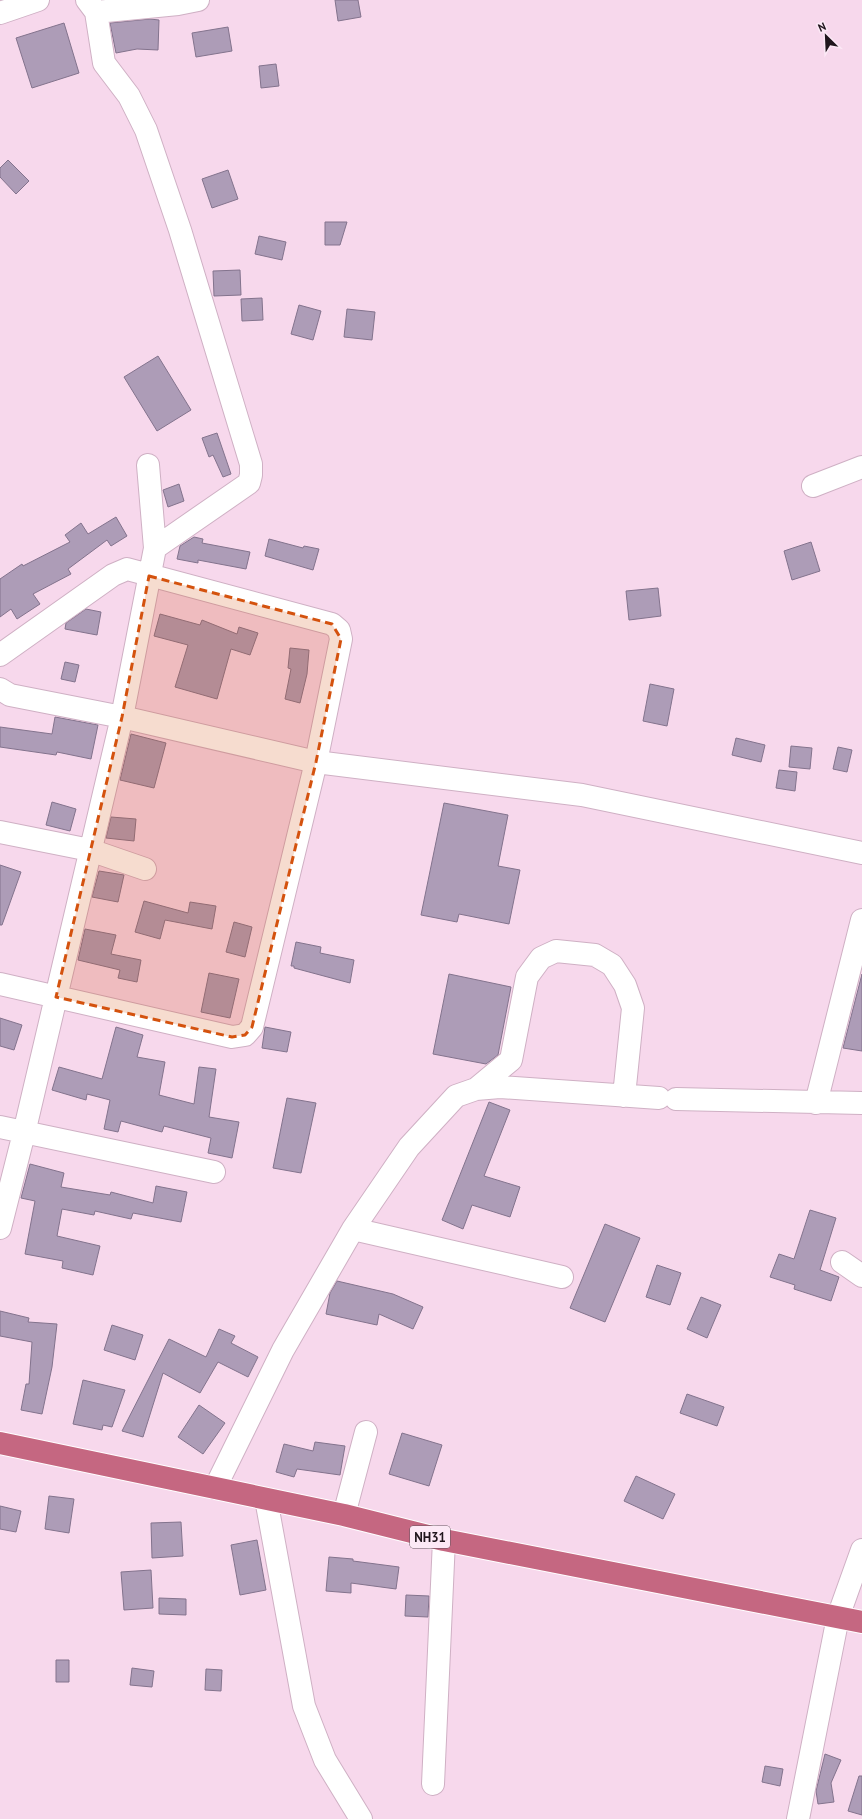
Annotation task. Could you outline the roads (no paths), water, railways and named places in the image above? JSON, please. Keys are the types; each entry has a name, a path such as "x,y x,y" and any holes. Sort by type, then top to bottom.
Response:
{"highway":[{"name":"NH31","path":"0,1443 344,1515 444,1540 862,1622"}],"street":[{"path":"0,13 38,0"},
{"path":"155,548 249,483 251,475 250,464 180,230 146,130 129,96 104,63 91,6 178,4 198,0"},
{"path":"0,1228 24,1133 122,717 155,548 148,464"},
{"path":"813,486 862,467"},
{"path":"0,655 113,575 127,569 332,624 339,630 341,639 316,762 252,1027 245,1035 232,1037 0,984"},
{"path":"0,689 10,694 122,717 316,762 582,795 862,853"},
{"path":"0,832 90,850 145,869"},
{"path":"816,1103 862,920"},
{"path":"476,1089 510,1060 527,977 541,958 556,951 595,956 612,965 625,985 633,1008 624,1096"},
{"path":"215,1488 283,1350 354,1229 409,1147 456,1096 476,1089 500,1086 667,1099 862,1103"},
{"path":"0,1127 214,1172"},
{"path":"354,1229 562,1277"},
{"path":"842,1262 862,1276"},
{"path":"344,1515 366,1432"},
{"path":"266,1498 304,1706 325,1760 361,1819"},
{"path":"433,1784 444,1540"},
{"path":"798,1819 838,1617 862,1550"}]}
